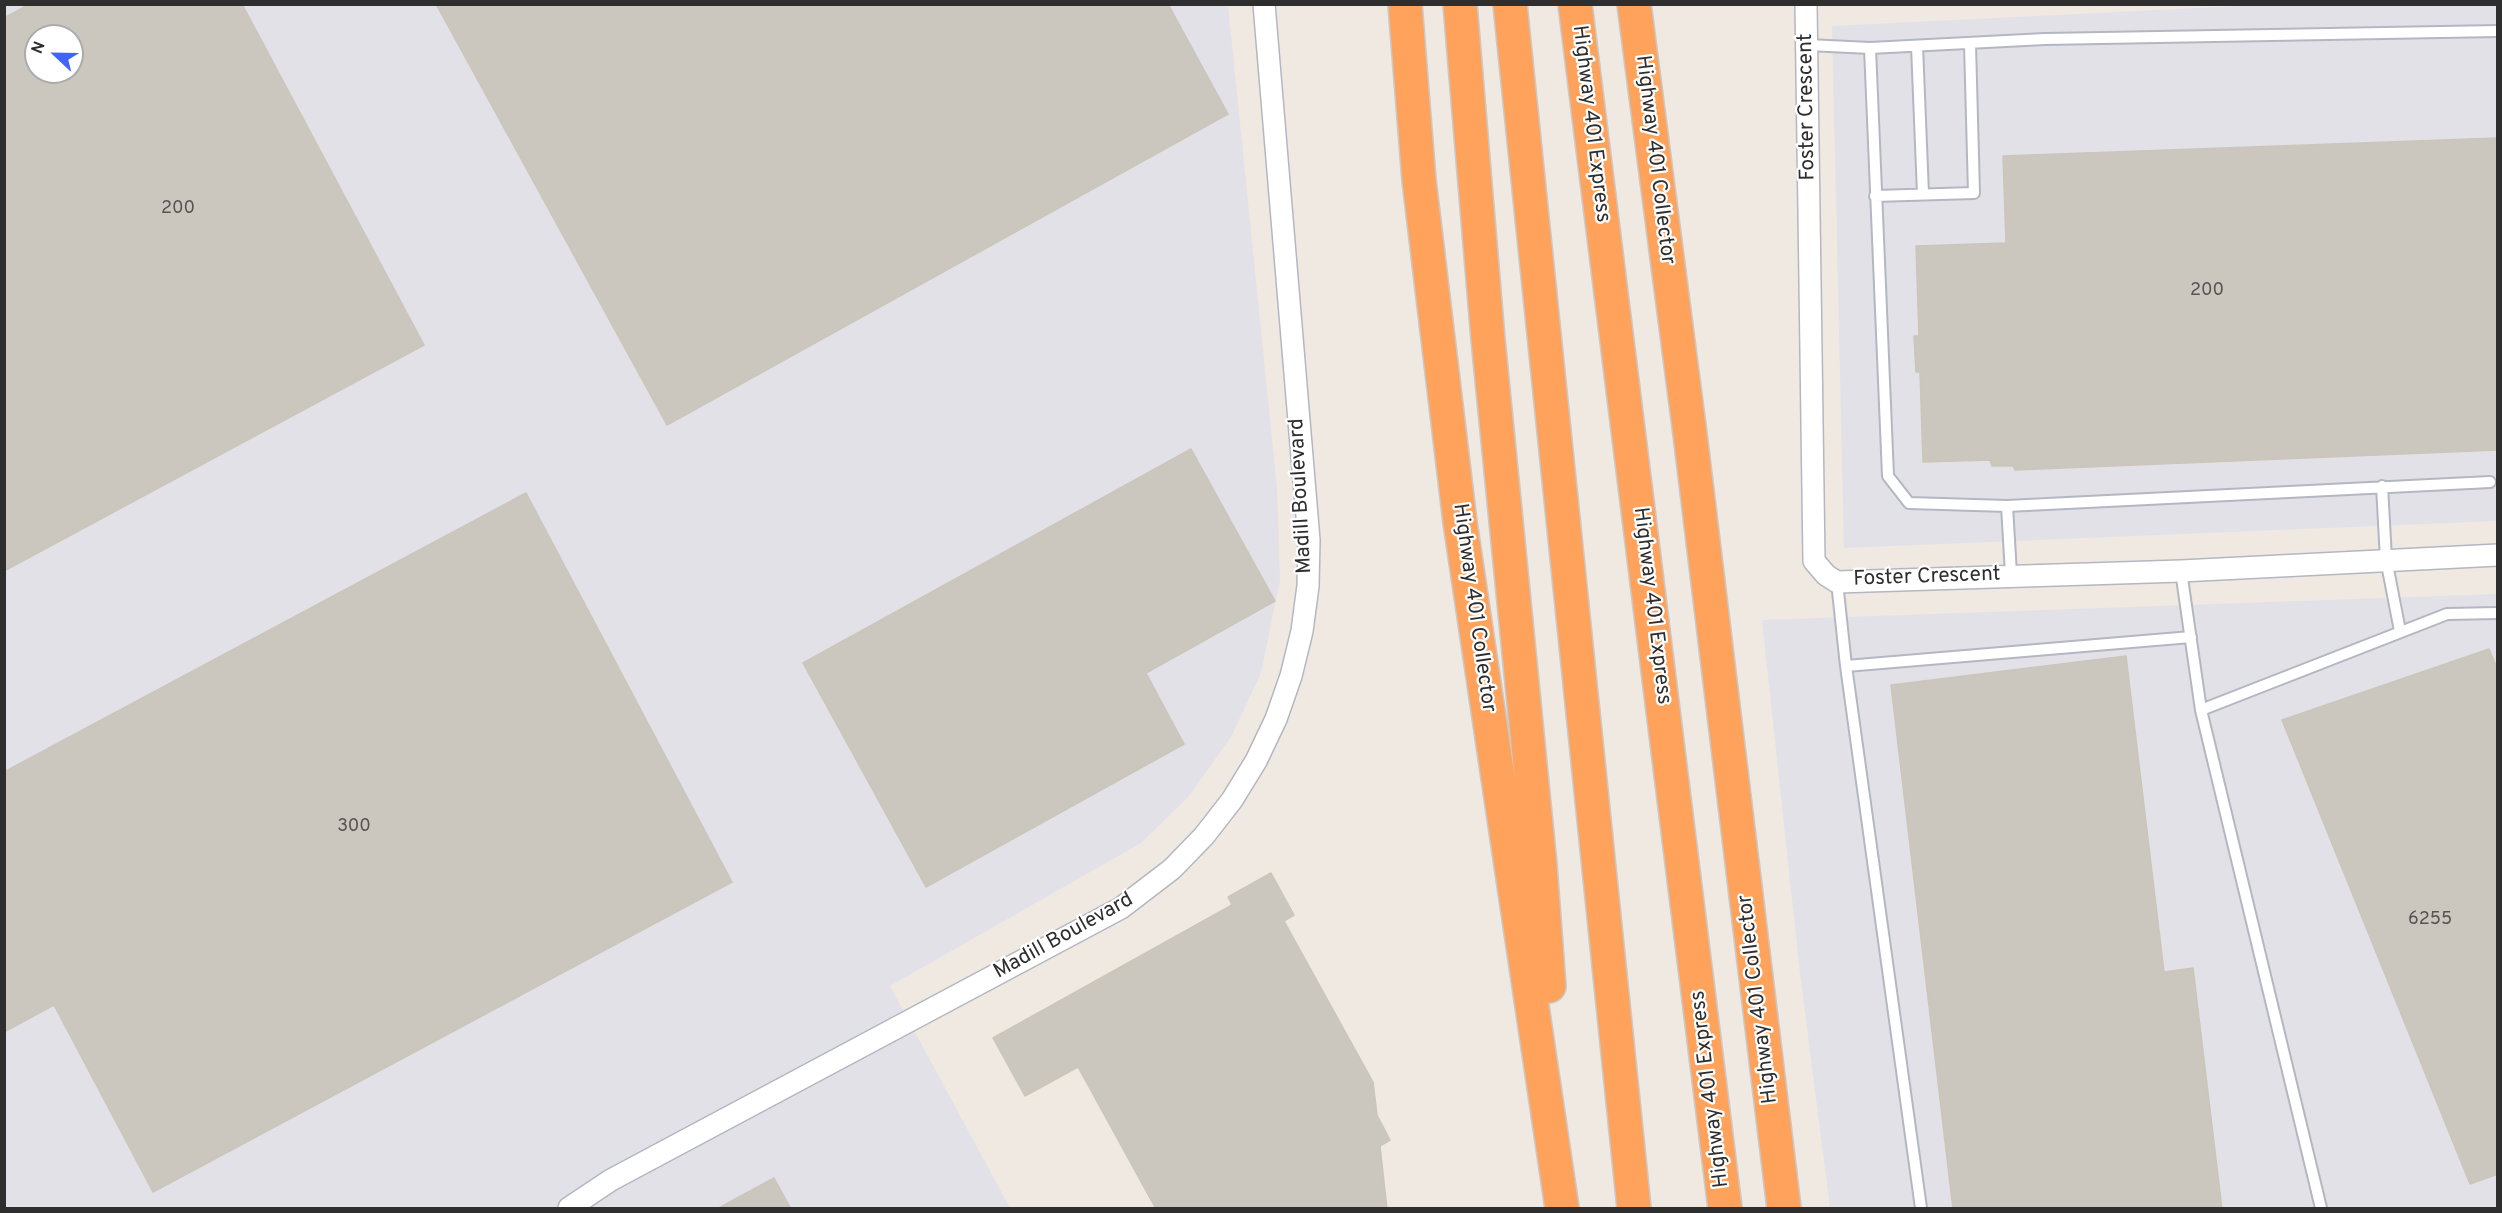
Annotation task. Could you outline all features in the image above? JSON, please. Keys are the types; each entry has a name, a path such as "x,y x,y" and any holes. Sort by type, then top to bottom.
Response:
{"highway":[{"name":"Highway 401 Collector","path":"1405,4 1419,180 1460,522 1564,1209"},
{"path":"1460,4 1488,339 1540,865 1564,1209"},
{"path":"1510,4 1634,1209"},
{"name":"Highway 401 Express","path":"1575,4 1725,1209"},
{"name":"Highway 401 Collector","path":"1634,4 1692,445 1784,1209"}],"street":[{"name":"Madill Boulevard","path":"569,1209 611,1180 1121,908 1172,869 1204,836 1232,800 1256,761 1283,698 1302,631 1308,586 1309,540 1264,4"},
{"name":"Foster Crescent","path":"1806,4 1814,561 1826,575 1837,582 2011,574 2181,571 2498,555"}],"lane":[{"path":"1808,45 1870,48 2056,39 2498,31"},
{"path":"1875,196 1974,193 1970,44"},
{"path":"1917,46 1923,194"},
{"path":"1870,48 1888,476 1909,503 2007,506 2490,482"},
{"path":"2382,486 2386,559 2400,631"},
{"path":"2007,506 2011,574"},
{"path":"2181,571 2201,710 2321,1209"},
{"path":"1837,582 1846,666 1921,1209"},
{"path":"2201,710 2447,614 2498,613"},
{"path":"1846,666 2191,637"}],"shaded area":[{"path":"5,5 1228,5 1277,488 1280,580 1261,673 1231,737 1189,796 1141,843 890,986 1010,1208 5,1208"},
{"path":"2260,5 2497,5 2497,521 1844,548 1832,26"},
{"path":"2497,594 2497,1208 1830,1208 1800,973 1762,620"}],"building":[{"path":"30,4 242,4 424,345 4,571 4,18"},
{"path":"436,4 1168,4 1228,114 667,425"},
{"path":"2498,138 2498,450 2015,470 2013,466 1992,466 1990,460 1923,462 1920,372 1916,372 1914,336 1919,336 1916,246 2006,243 2003,156"},
{"path":"1191,449 1275,601 1146,673 1184,744 926,887 803,663"},
{"path":"526,493 732,882 153,1192 54,1005 4,1032 4,772"},
{"path":"2489,649 2498,670 2498,1174 2470,1184 2282,720"},
{"path":"2126,656 2164,972 2193,968 2222,1209 1953,1209 1891,685"},
{"path":"1271,873 1294,915 1284,921 1373,1082 1377,1115 1390,1140 1380,1146 1387,1209 1156,1209 1078,1067 1025,1096 993,1038 1232,905 1228,897"},
{"path":"774,1178 791,1209 717,1209"}]}
